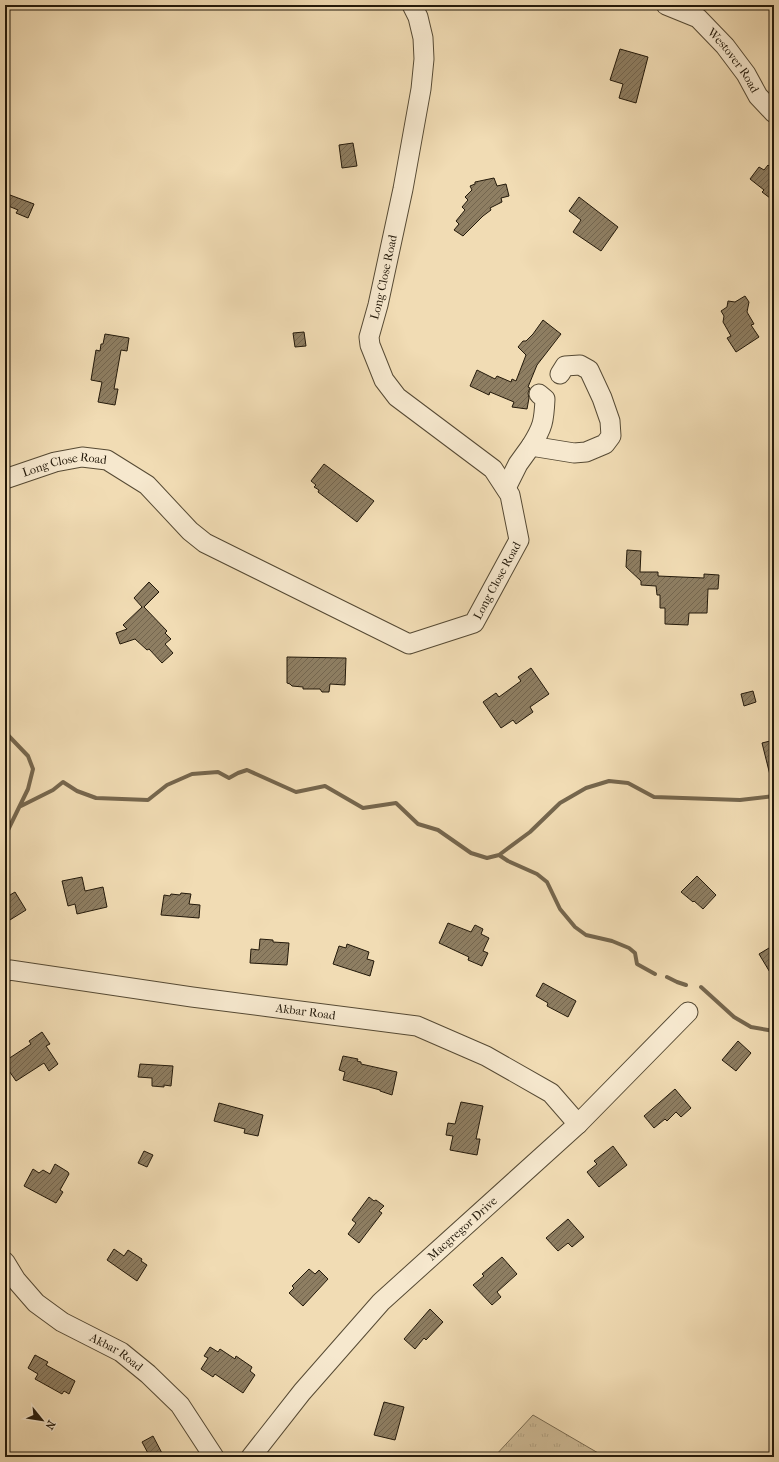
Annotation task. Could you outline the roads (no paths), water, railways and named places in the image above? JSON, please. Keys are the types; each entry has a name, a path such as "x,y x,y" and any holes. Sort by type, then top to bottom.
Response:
{"street":[{"name":"Long Close Road","path":"5,479 55,462 82,457 107,460 146,485 190,531 205,543 409,644 474,623 519,540 510,495 490,466 397,397 384,380 370,345 369,337 378,305 403,189 421,89 424,59 423,38 418,17 412,5"},
{"name":"Westover Road","path":"666,5 698,18 725,46 746,74 758,96 774,113"},
{"path":"531,446 574,453 586,452 605,444 611,436 610,421 602,398 589,370 580,365 565,366 560,374"},
{"path":"506,488 518,464 539,433 544,419 545,399 539,394"},
{"path":"490,466 506,460 518,464"},
{"name":"Akbar Road","path":"5,972 10,970 192,997 418,1026 486,1056 551,1093 578,1124"},
{"name":"Macgregor Drive","path":"251,1457 302,1392 381,1302 578,1124 688,1012"},
{"name":"Akbar Road","path":"5,1262 16,1280 36,1303 62,1322 122,1352 148,1374 180,1405 214,1457"}],"waterway":[{"path":"5,732 28,756 33,769 28,789 8,830 5,830"},
{"path":"21,806 53,790 63,782 77,791 96,798 148,800 167,785 192,774 218,772 229,778 247,770 296,792 325,786 363,808 396,803 418,824 438,830 471,853 487,858 499,855 530,832 560,803 586,788 609,781 628,783 654,797 740,800 774,796"},
{"path":"499,855 508,861 537,874 547,882 560,909 575,927 586,935 612,941 629,948 635,953 637,964 655,974"},
{"path":"667,977 686,985"},
{"path":"701,987 734,1017 751,1027 774,1031"}]}
